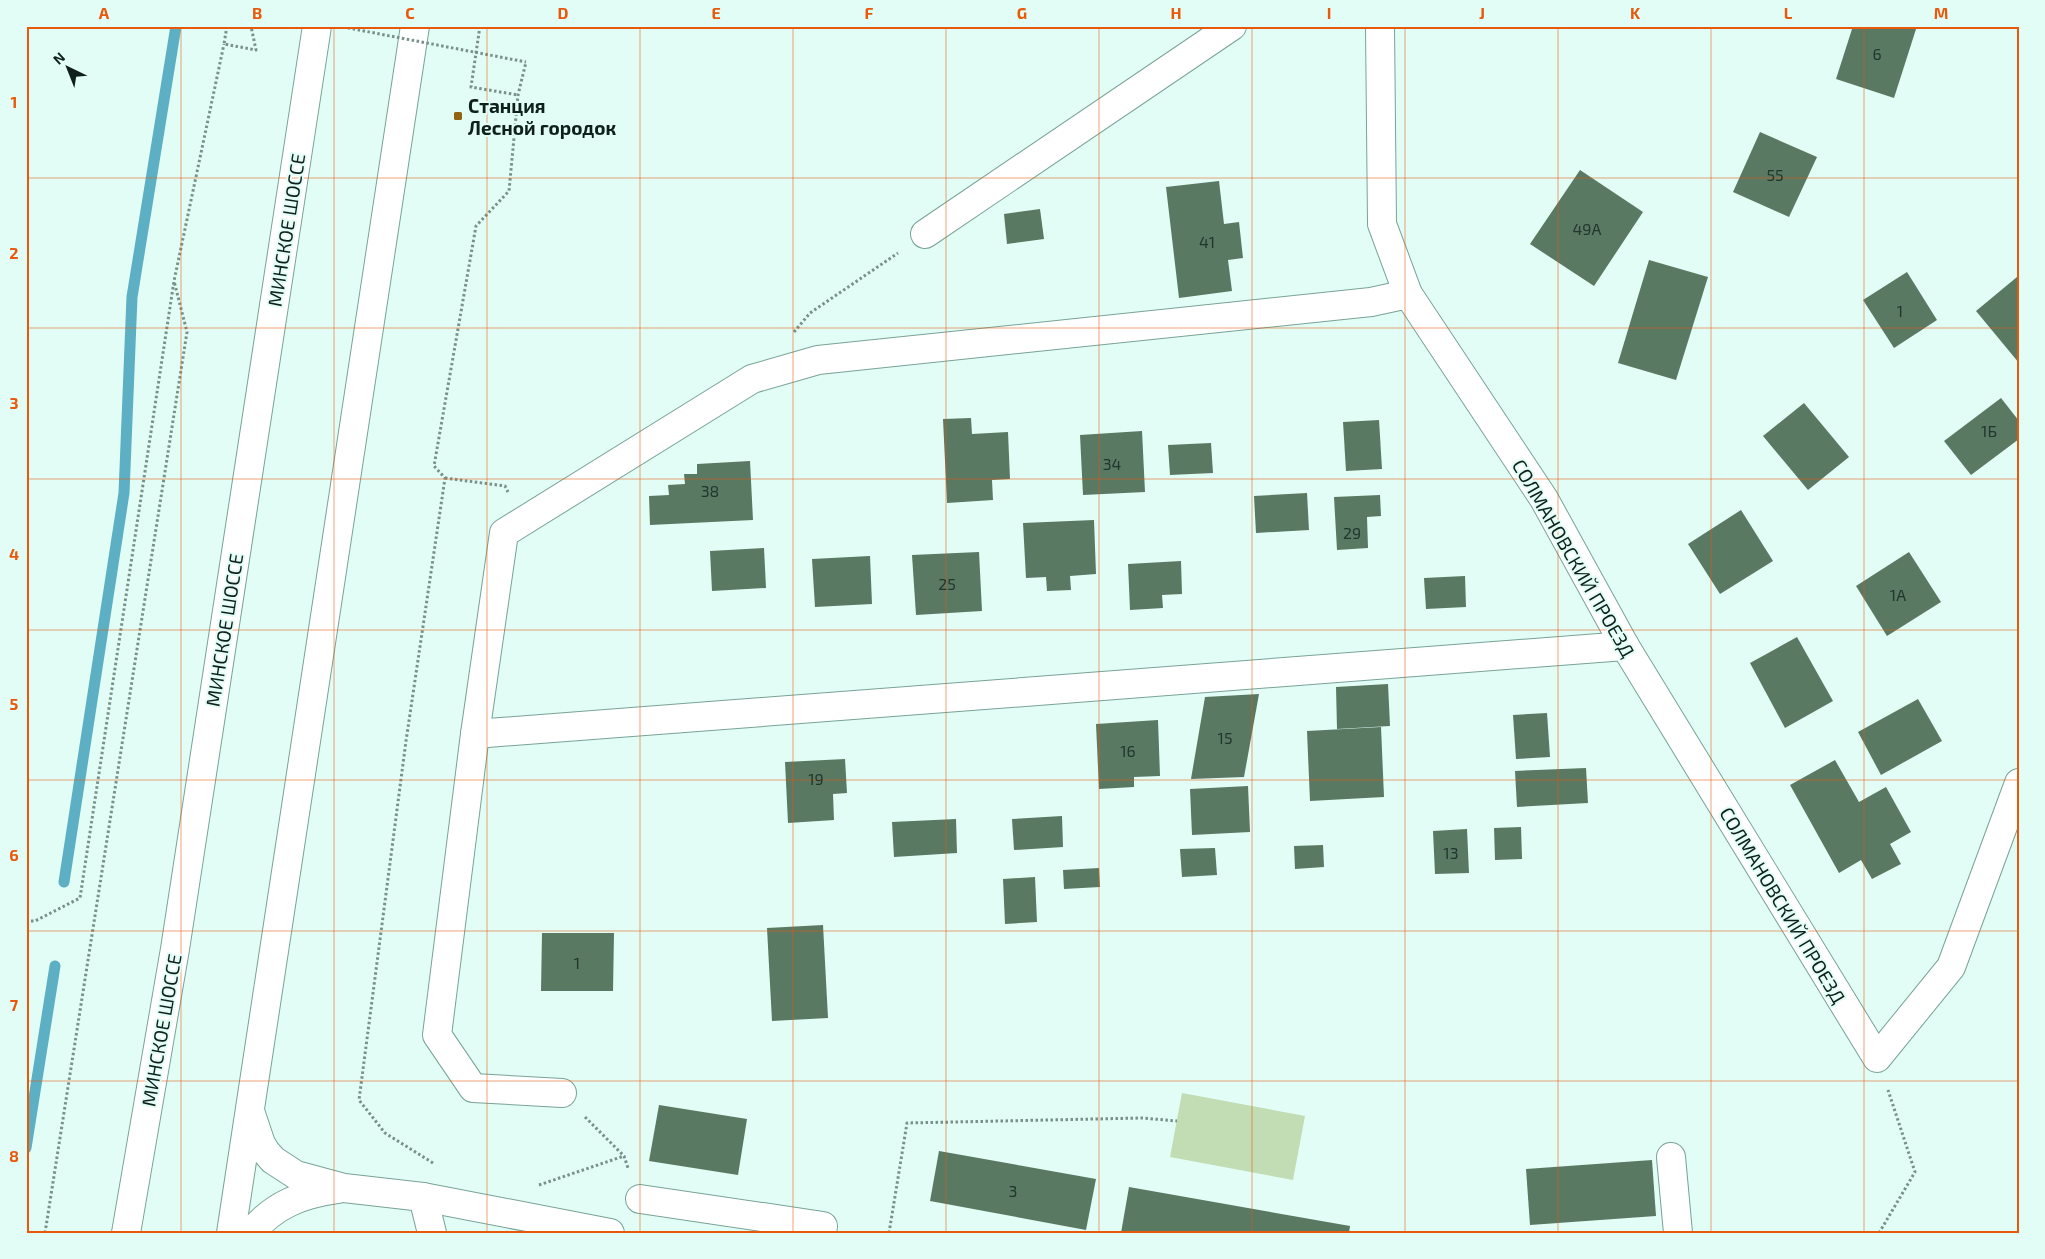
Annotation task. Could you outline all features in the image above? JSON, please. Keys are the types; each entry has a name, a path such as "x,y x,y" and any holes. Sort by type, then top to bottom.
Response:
{"main road":[{"path":"305,26 311,66"},
{"name":"МИНСКОЕ ШОССЕ","path":"126,1233 175,949 317,26"},
{"path":"231,1233 415,26"},
{"path":"925,234 1232,26"},
{"name":"СОЛМАНОВСКИЙ ПРОЕЗД","path":"1380,26 1382,224 1408,294 1544,499 1625,646 1877,1058"},
{"path":"562,1093 473,1088 437,1035 475,734 504,533 752,379 818,360 1371,302 1408,294"},
{"path":"475,734 1625,646"},
{"path":"1877,1058 1951,967 2019,783"},
{"path":"250,1111 261,1144 273,1160 296,1175 344,1188 423,1197 610,1233"},
{"path":"1671,1157 1678,1233"},
{"path":"251,1233 260,1222 284,1203 309,1193 344,1188"},
{"path":"423,1197 432,1233"},
{"path":"640,1199 823,1226 822,1233"}],"path":[{"path":"26,921 34,921 80,898 174,281 227,26"},
{"path":"224,44 256,50 251,26"},
{"path":"338,26 526,62 518,96 509,191 476,226 434,466 445,478 505,486"},
{"path":"480,26 471,87 518,96"},
{"path":"791,335 810,313 925,234"},
{"path":"45,1233 188,332 174,281"},
{"path":"438,1166 385,1133 360,1100 406,742 445,478"},
{"path":"1877,1058 1915,1172 1879,1233"},
{"path":"562,1093 624,1156 640,1199"},
{"path":"889,1233 907,1123 1142,1118 1177,1121"},
{"path":"531,1187 624,1156"}],"green space":[{"path":"1182,1093 1305,1116 1293,1180 1170,1157"}],"building":[{"path":"1853,26 1917,26 1894,98 1836,79"},
{"path":"1760,132 1817,157 1789,217 1733,192"},
{"path":"1580,170 1643,212 1594,286 1530,244"},
{"path":"1219,181 1224,224 1239,222 1243,258 1228,260 1232,291 1179,298 1166,187"},
{"path":"1040,209 1044,239 1007,244 1004,214"},
{"path":"1649,260 1708,277 1676,380 1618,363"},
{"path":"1907,272 1937,320 1894,348 1863,300"},
{"path":"2017,277 2019,279 2019,363 1976,311"},
{"path":"2001,398 2019,421 2019,439 1971,475 1944,441"},
{"path":"1804,403 1849,457 1808,490 1763,436"},
{"path":"971,418 972,434 1008,432 1010,479 992,480 993,500 947,503 943,419"},
{"path":"1379,420 1382,469 1346,471 1343,422"},
{"path":"1142,431 1145,492 1083,495 1080,435"},
{"path":"1211,443 1213,473 1170,475 1168,445"},
{"path":"750,461 753,520 650,525 649,496 669,495 668,485 685,484 684,474 697,474 697,464"},
{"path":"1307,493 1309,530 1256,533 1254,496"},
{"path":"1380,495 1381,516 1367,517 1368,548 1337,550 1334,497"},
{"path":"1741,510 1773,561 1720,594 1688,544"},
{"path":"1094,520 1096,574 1070,576 1071,590 1047,591 1046,577 1026,578 1023,523"},
{"path":"764,548 766,588 712,591 710,551"},
{"path":"979,552 982,611 916,615 912,555"},
{"path":"1909,552 1941,602 1887,636 1856,586"},
{"path":"870,556 872,604 815,607 812,559"},
{"path":"1181,561 1182,594 1162,595 1163,608 1130,610 1128,564"},
{"path":"1465,576 1466,607 1426,609 1424,578"},
{"path":"1797,637 1833,701 1785,728 1750,663"},
{"path":"1388,684 1390,726 1337,729 1336,687"},
{"path":"1259,694 1244,777 1191,779 1205,697"},
{"path":"1918,699 1942,741 1881,775 1858,732"},
{"path":"1547,713 1550,757 1516,759 1513,715"},
{"path":"1158,720 1160,776 1134,777 1134,787 1099,789 1096,724"},
{"path":"1381,727 1384,797 1310,801 1307,731"},
{"path":"845,759 847,793 833,794 834,820 788,823 785,762"},
{"path":"1835,760 1859,802 1886,787 1911,832 1890,844 1901,864 1872,879 1861,860 1839,873 1790,785"},
{"path":"1586,768 1588,803 1517,807 1515,771"},
{"path":"1248,786 1250,832 1192,835 1190,789"},
{"path":"1062,816 1063,847 1014,850 1012,819"},
{"path":"956,819 957,853 894,857 892,822"},
{"path":"1521,827 1522,859 1495,860 1494,828"},
{"path":"1467,829 1469,873 1435,874 1433,831"},
{"path":"1323,845 1324,867 1295,869 1294,846"},
{"path":"1215,848 1217,875 1182,877 1180,849"},
{"path":"1099,868 1100,887 1064,889 1063,870"},
{"path":"1035,877 1037,922 1005,924 1003,879"},
{"path":"823,925 828,1018 772,1021 767,928"},
{"path":"542,933 614,933 613,991 541,991"},
{"path":"659,1105 747,1119 738,1175 649,1161"},
{"path":"939,1151 1096,1179 1086,1230 930,1201"},
{"path":"1652,1160 1656,1216 1530,1225 1526,1169"},
{"path":"1129,1187 1350,1226 1349,1233 1121,1233"}],"waterway":[{"path":"64,882 124,493 132,297 176,26"},
{"path":"26,1148 55,966"}],"place":[{"name":"Станция Лесной городок","path":"458,116"}]}
